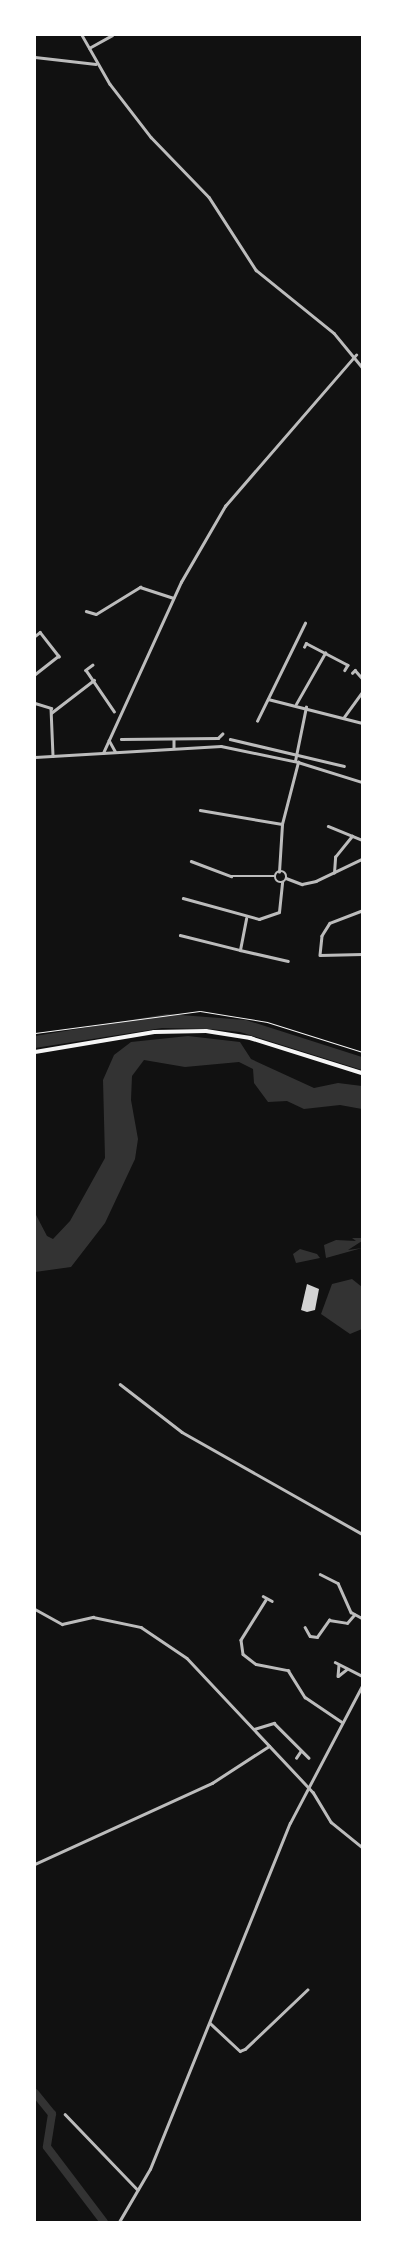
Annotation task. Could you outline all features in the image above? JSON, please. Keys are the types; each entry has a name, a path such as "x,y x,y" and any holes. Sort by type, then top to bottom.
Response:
{"main road":[{"path":"35,1052 162,1031 206,1031 250,1038 362,1073"}],"street":[{"path":"82,35 96,64 151,137 209,197 256,270 356,355 362,367"},
{"path":"89,48 112,35"},
{"path":"35,57 96,64"},
{"path":"103,754 173,598 225,506 356,355"},
{"path":"86,611 96,614 140,588 173,598"},
{"path":"257,721 305,622"},
{"path":"35,636 40,632 58,654"},
{"path":"304,647 306,643 348,665 345,670"},
{"path":"35,675 62,651"},
{"path":"296,704 325,653"},
{"path":"92,665 86,670 114,711"},
{"path":"352,673 355,670 362,678"},
{"path":"51,712 94,680"},
{"path":"344,718 362,692"},
{"path":"268,699 296,704 362,723"},
{"path":"35,703 48,704 51,712 53,756"},
{"path":"276,876 278,872 282,824 306,707"},
{"path":"121,739 218,738 222,734"},
{"path":"174,739 174,747"},
{"path":"230,739 344,766"},
{"path":"109,740 116,751"},
{"path":"35,757 103,754 116,751 174,747 221,746 296,762 362,782"},
{"path":"200,810 282,824"},
{"path":"328,826 362,840"},
{"path":"334,873 335,857 352,836"},
{"path":"278,872 286,878 302,884 334,873 362,859"},
{"path":"191,861 231,876 276,876 282,882"},
{"path":"183,898 246,919 279,912 282,882 286,878"},
{"path":"362,911 330,923 320,955 362,954"},
{"path":"240,950 246,919"},
{"path":"180,935 288,960"},
{"path":"120,1384 182,1432 362,1534"},
{"path":"322,1569 321,1574 338,1583 354,1615 362,1618"},
{"path":"263,1596 266,1600 272,1601"},
{"path":"266,1600 241,1640 243,1654 256,1664 288,1670 310,1702 342,1722"},
{"path":"35,1609 62,1624 93,1617 141,1627 196,1666 308,1786 331,1822 362,1847"},
{"path":"305,1627 310,1636 317,1637 329,1620 347,1623 354,1615"},
{"path":"335,1662 362,1676"},
{"path":"339,1665 338,1676 347,1669"},
{"path":"119,2222 138,2190 210,2023 308,1786 362,1686"},
{"path":"254,1729 274,1723 300,1752 309,1758"},
{"path":"35,1864 212,1784 269,1746"},
{"path":"296,1758 300,1752"},
{"path":"210,2023 240,2051 245,2049 307,1990"},
{"path":"64,2114 138,2190"}],"path":[{"path":"35,1033 200,1011 267,1022 362,1052"}],"shaded area":[{"path":"167,1014 246,1020 362,1057 362,1070 240,1032 210,1029 162,1028 35,1048 35,1036"},
{"path":"188,1036 240,1042 251,1059 314,1088 338,1083 362,1086 362,1109 340,1105 304,1109 287,1101 268,1102 254,1083 253,1069 239,1062 185,1067 144,1060 132,1076 131,1100 138,1139 135,1159 105,1223 71,1267 35,1272 35,1213 47,1236 53,1239 70,1221 105,1158 103,1080 114,1055 131,1042"},
{"path":"352,1238 362,1238 362,1241 348,1250 362,1248 326,1258 324,1245 336,1240 356,1241"},
{"path":"300,1249 317,1254 320,1258 296,1263 293,1254"},
{"path":"352,1279 362,1287 362,1329 350,1334 321,1314 332,1284"}],"building":[{"path":"307,1284 319,1289 315,1310 307,1312 301,1310"}],"waterway":[{"path":"35,2093 52,2114 47,2147 104,2222"}]}
